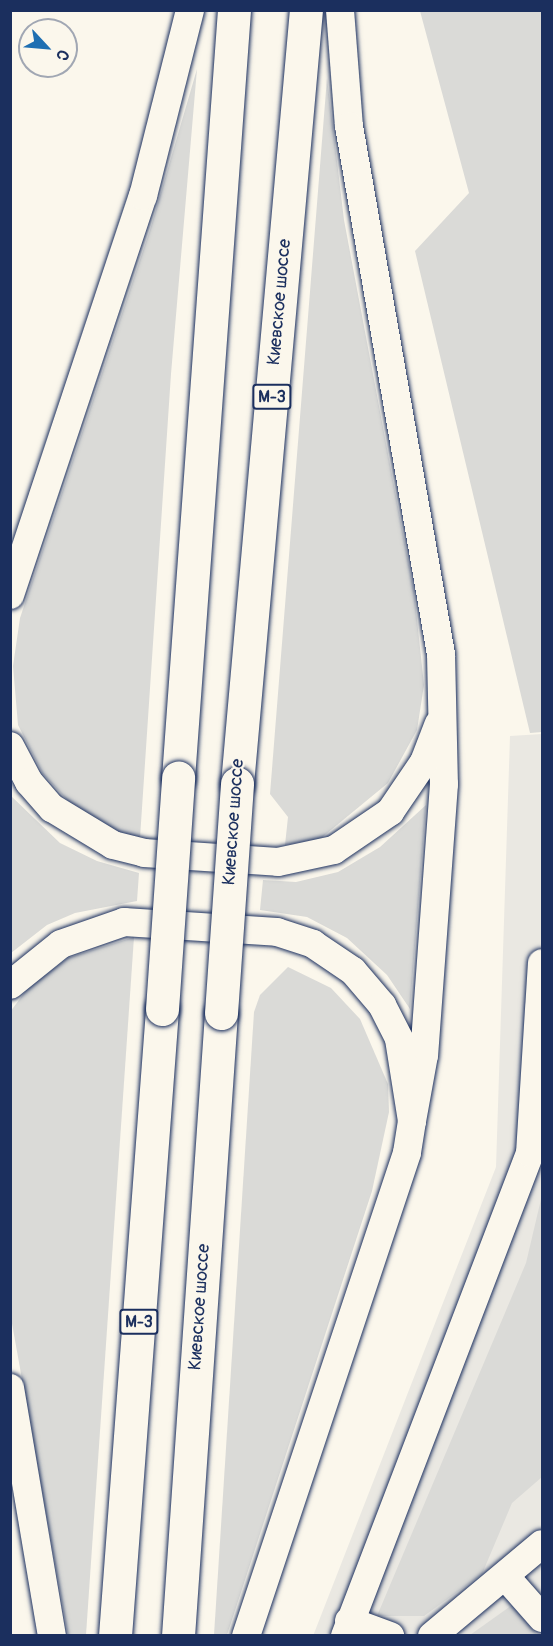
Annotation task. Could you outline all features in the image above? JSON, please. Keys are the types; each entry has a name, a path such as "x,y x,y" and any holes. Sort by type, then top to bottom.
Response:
{"highway":[{"name":"М-3","path":"115,1635 234,10"},
{"name":"Киевское шоссе","path":"178,1635 237,784 306,10"}],"street":[{"path":"10,595 146,186 190,10"},
{"path":"246,1635 397,1191 424,1055 444,784 443,693 429,572 349,126 340,10"},
{"path":"10,746 28,782 52,808 113,845 144,853 263,862 310,859 359,837 402,797 431,748 443,693"},
{"path":"10,985 61,944 124,922 288,933 353,971 382,1005 404,1054 412,1121"},
{"path":"390,1635 347,1628 530,1153 543,963"},
{"path":"10,1388 52,1635"},
{"path":"432,1635 543,1544"},
{"path":"505,1576 543,1618"}],"shaded area":[{"path":"420,11 542,11 542,732 530,733 415,251 469,193"},
{"path":"197,69 171,374 140,838 107,828 71,804 43,774 18,725 13,666 20,618 150,230"},
{"path":"327,78 344,220 414,592 424,685 417,730 388,783 320,839 285,845 288,817 270,794"},
{"path":"542,734 542,1635 313,1636 496,1167 510,736"},
{"path":"10,795 60,843 97,861 139,873 137,901 75,913 47,925 11,953"},
{"path":"426,805 410,1009 387,975 347,938 307,917 260,910 263,880 296,882 338,872 380,847"},
{"path":"134,937 86,1635 68,1635 11,1318 10,1012 28,988 68,958"},
{"path":"288,967 331,988 360,1019 388,1084 389,1112 372,1191 227,1635 214,1635 254,1012 260,995"},
{"path":"542,1195 542,1477 512,1503 482,1574 424,1616 377,1616 526,1263"},
{"path":"512,1605 537,1635 470,1635"}]}
